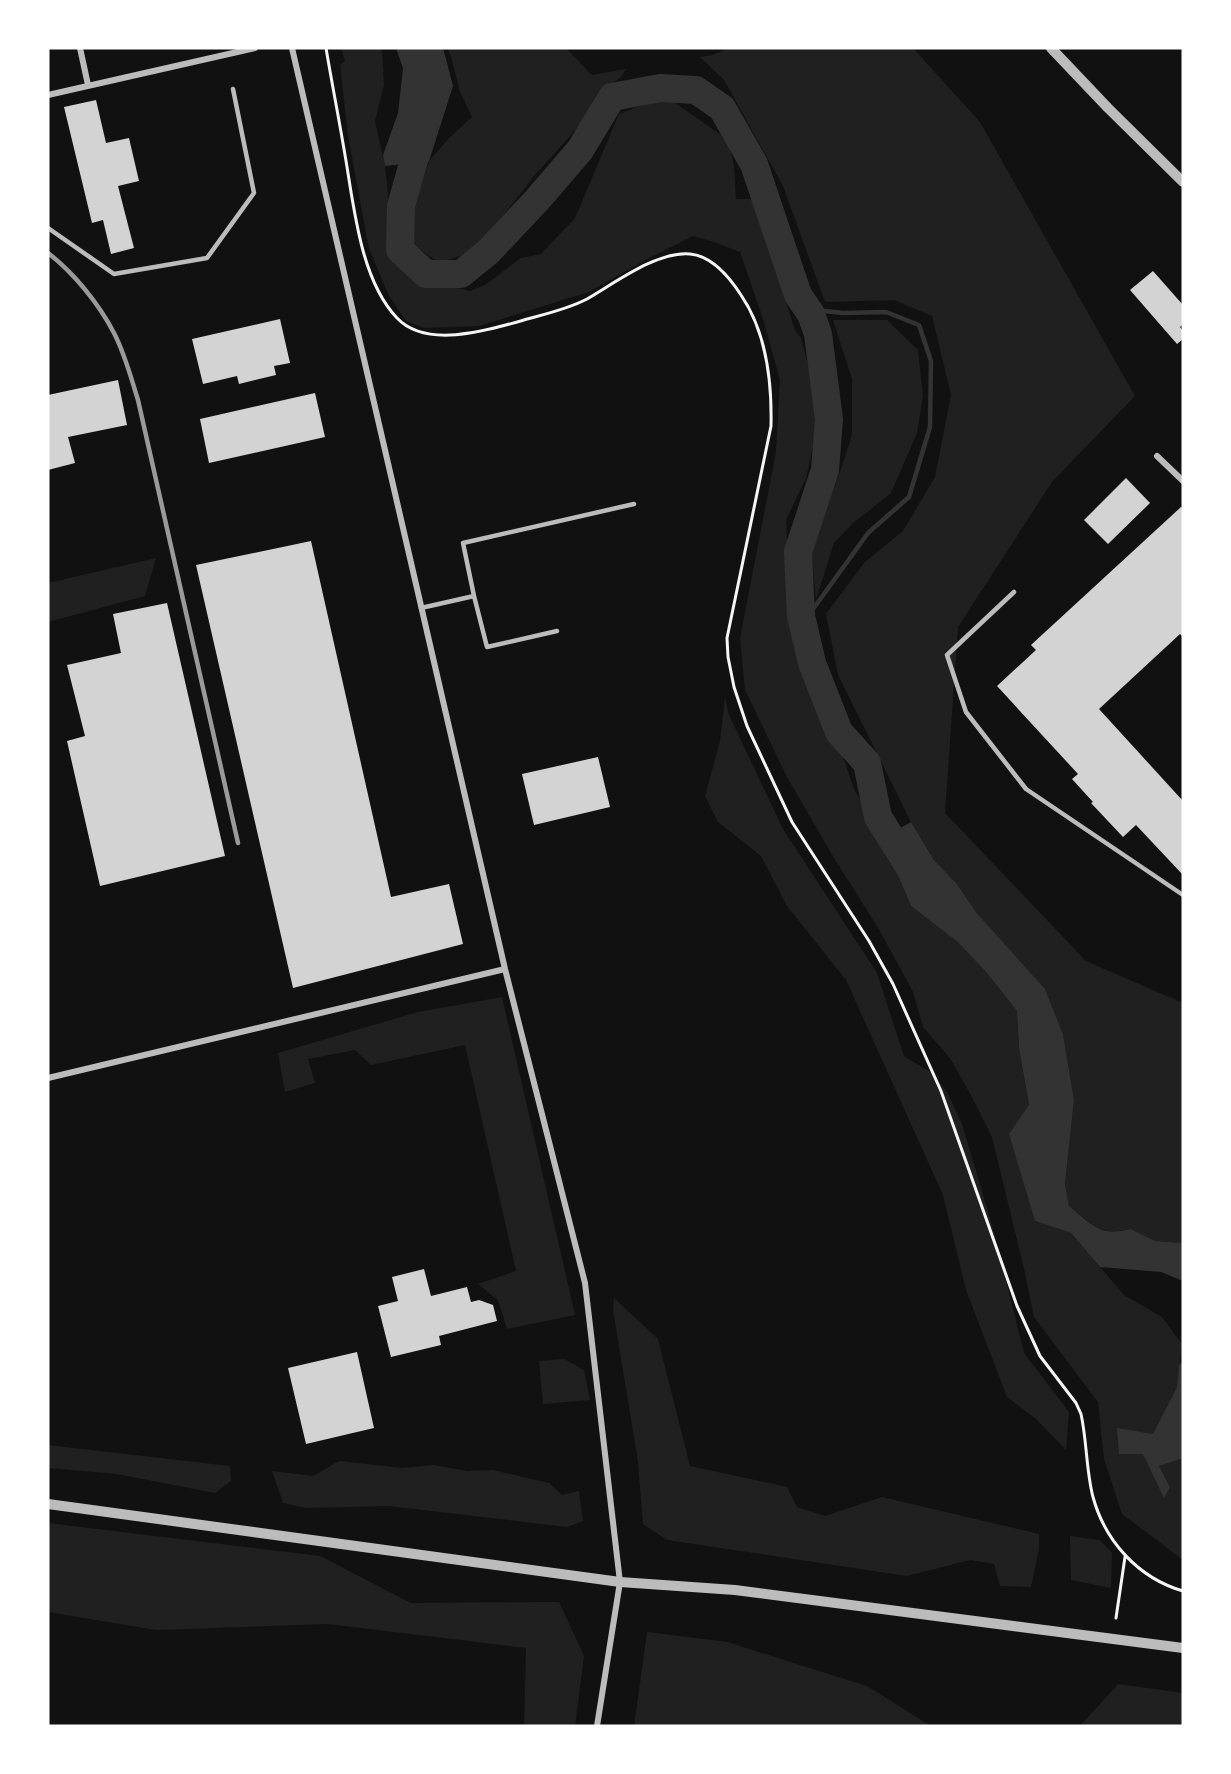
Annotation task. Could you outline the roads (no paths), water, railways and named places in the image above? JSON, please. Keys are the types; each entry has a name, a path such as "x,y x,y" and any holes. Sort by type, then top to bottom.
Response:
{"street":[{"path":"80,48 88,85"},
{"path":"48,95 255,48"},
{"path":"292,48 505,969 585,1283 620,1582 597,1726"},
{"path":"1051,48 1183,182"},
{"path":"1157,456 1183,481"},
{"path":"48,1078 505,969"},
{"path":"48,1504 620,1582 735,1590 1183,1648"}],"lane":[{"path":"48,228 114,274 207,258 254,193 233,89"},
{"path":"557,631 487,647 463,543 634,504"},
{"path":"1014,592 947,655 966,712 1026,789 1183,895"},
{"path":"421,608 474,596"}],"waterway":[{"path":"424,125 401,206 400,250 426,274 461,274 488,252 580,150 612,97 660,88 696,90 722,108 754,164 798,295 811,314 818,334 829,419 825,470 798,552 801,616 812,663 839,732 867,763 878,817 910,868"},
{"path":"803,623 868,533 909,497 930,427 931,361 919,325 886,312 843,313 807,309"}],"railway":[{"path":"48,253 76,279 101,311 118,341 128,366 138,400 238,843"}]}
